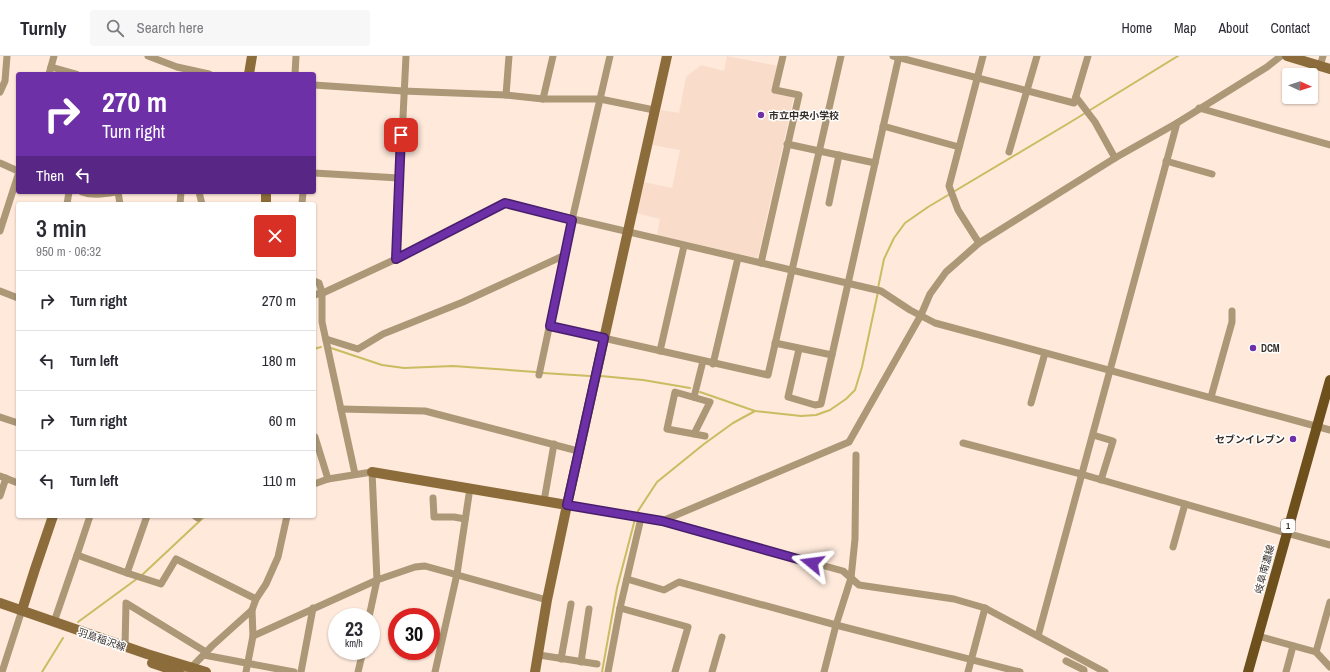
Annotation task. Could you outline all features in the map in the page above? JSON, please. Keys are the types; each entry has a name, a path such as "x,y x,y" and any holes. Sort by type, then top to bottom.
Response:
{"main road":[{"name":"岐阜南濃線","path":"1248,672 1330,380"}],"street":[{"path":"0,92 5,81 7,56"},
{"path":"54,56 50,70 63,72"},
{"path":"148,56 158,57 188,72"},
{"path":"249,72 252,56"},
{"path":"295,72 296,56"},
{"path":"396,259 403,91 406,56"},
{"path":"506,95 509,56"},
{"path":"543,99 553,56"},
{"path":"539,375 572,220 610,56"},
{"path":"535,672 547,600 578,451 667,56"},
{"path":"761,263 799,95 775,90 783,56"},
{"path":"550,326 713,364 768,375 841,56"},
{"path":"799,349 788,397 815,405 821,404 875,163 897,56 1074,103 1088,56"},
{"path":"979,243 958,210 949,186 983,56"},
{"path":"1009,152 1037,56"},
{"path":"662,521 849,442 921,315 930,294 946,272 979,243 1115,158 1177,123 1268,67 1281,56"},
{"path":"1287,56 1321,61 1330,69"},
{"path":"316,85 403,91 506,95 543,99 600,99 654,110"},
{"path":"1076,97 1095,122 1115,158"},
{"path":"1200,108 1330,146"},
{"path":"1038,636 1177,123"},
{"path":"883,126 959,147"},
{"path":"787,144 875,163"},
{"path":"829,203 839,155"},
{"path":"1166,161 1212,174"},
{"path":"0,163 16,171"},
{"path":"316,173 400,178"},
{"path":"0,231 16,181"},
{"path":"88,194 102,194"},
{"path":"316,295 396,259 505,203 627,233 881,291 910,310 935,323 1110,369 1330,430"},
{"path":"660,351 684,246"},
{"path":"326,339 358,349 383,334 463,302 565,255"},
{"path":"713,364 738,258"},
{"path":"316,282 319,283 322,292 322,322 355,474"},
{"path":"0,291 16,297"},
{"path":"1210,397 1232,322 1232,311"},
{"path":"775,343 832,355"},
{"path":"1031,403 1045,352"},
{"path":"694,397 703,361"},
{"path":"694,434 710,402 675,392 667,429 704,436"},
{"path":"341,409 425,411 578,451"},
{"path":"0,417 16,422"},
{"path":"1093,435 1113,441 1101,480"},
{"path":"316,437 328,479"},
{"path":"963,443 1081,474 1286,534 1330,545"},
{"path":"544,501 554,444"},
{"path":"824,672 836,625 851,578 855,539 856,455"},
{"path":"371,608 377,580 372,472"},
{"path":"316,483 328,479 372,472 662,521 843,571 859,585 954,599 985,608 1105,672"},
{"path":"0,496 3,477 16,481"},
{"path":"435,672 457,574 470,488"},
{"path":"433,498 434,517 454,517 465,519"},
{"path":"1173,547 1185,504"},
{"path":"2,672 52,518"},
{"path":"54,622 89,518"},
{"path":"127,573 146,518"},
{"path":"246,672 253,636 252,610 256,599 266,584 278,557 287,518"},
{"path":"608,672 638,518"},
{"path":"77,555 161,584 176,559 256,599"},
{"path":"253,636 377,580 415,567 425,566 457,574 547,600"},
{"path":"626,579 664,590 679,582 836,625 1020,672"},
{"path":"1316,652 1330,602"},
{"name":"羽島稲沢線","path":"0,603 21,613 179,672"},
{"path":"125,646 126,603 205,654 294,672"},
{"path":"561,659 571,604"},
{"path":"301,672 313,608"},
{"path":"620,608 688,627 675,672"},
{"path":"968,672 985,608"},
{"name":"羽島稲沢線","path":"0,609 54,622 189,670 206,672"},
{"path":"581,662 589,609"},
{"path":"189,670 252,610"},
{"path":"1258,636 1316,652 1330,667"},
{"path":"712,672 722,637"},
{"path":"1286,672 1294,646"},
{"path":"538,655 597,664"},
{"path":"358,672 361,660"},
{"path":"1066,661 1084,670 1084,672"}],"shaded area":[{"path":"727,56 778,66 772,91 794,96 757,258 657,235 660,219 636,213 643,182 672,188 680,150 652,145 661,110 679,113 686,77 701,65 724,71"}],"waterway":[{"path":"878,288 884,259 894,238 905,223 928,207 1178,56"},
{"path":"700,392 755,411 801,416 816,415 830,410 846,399 855,390 862,367 878,292"},
{"path":"316,348 321,347"},
{"path":"331,348 382,365 404,368 453,366 536,372"},
{"path":"543,373 590,376"},
{"path":"601,376 643,380 690,388"},
{"path":"637,515 638,511 657,482 704,444 733,423 755,411"},
{"path":"142,575 203,518"},
{"path":"602,672 617,588 635,519"},
{"path":"78,622 138,578"},
{"path":"42,672 63,638"}],"place":[{"name":"市立中央小学校","path":"761,115"},
{"name":"DCM","path":"1253,348"},
{"name":"セブンイレブン","path":"1293,439"}],"route":[{"path":"401,135 396,259 505,203 572,220 550,326 604,338 567,505 662,521 812,563"}]}
